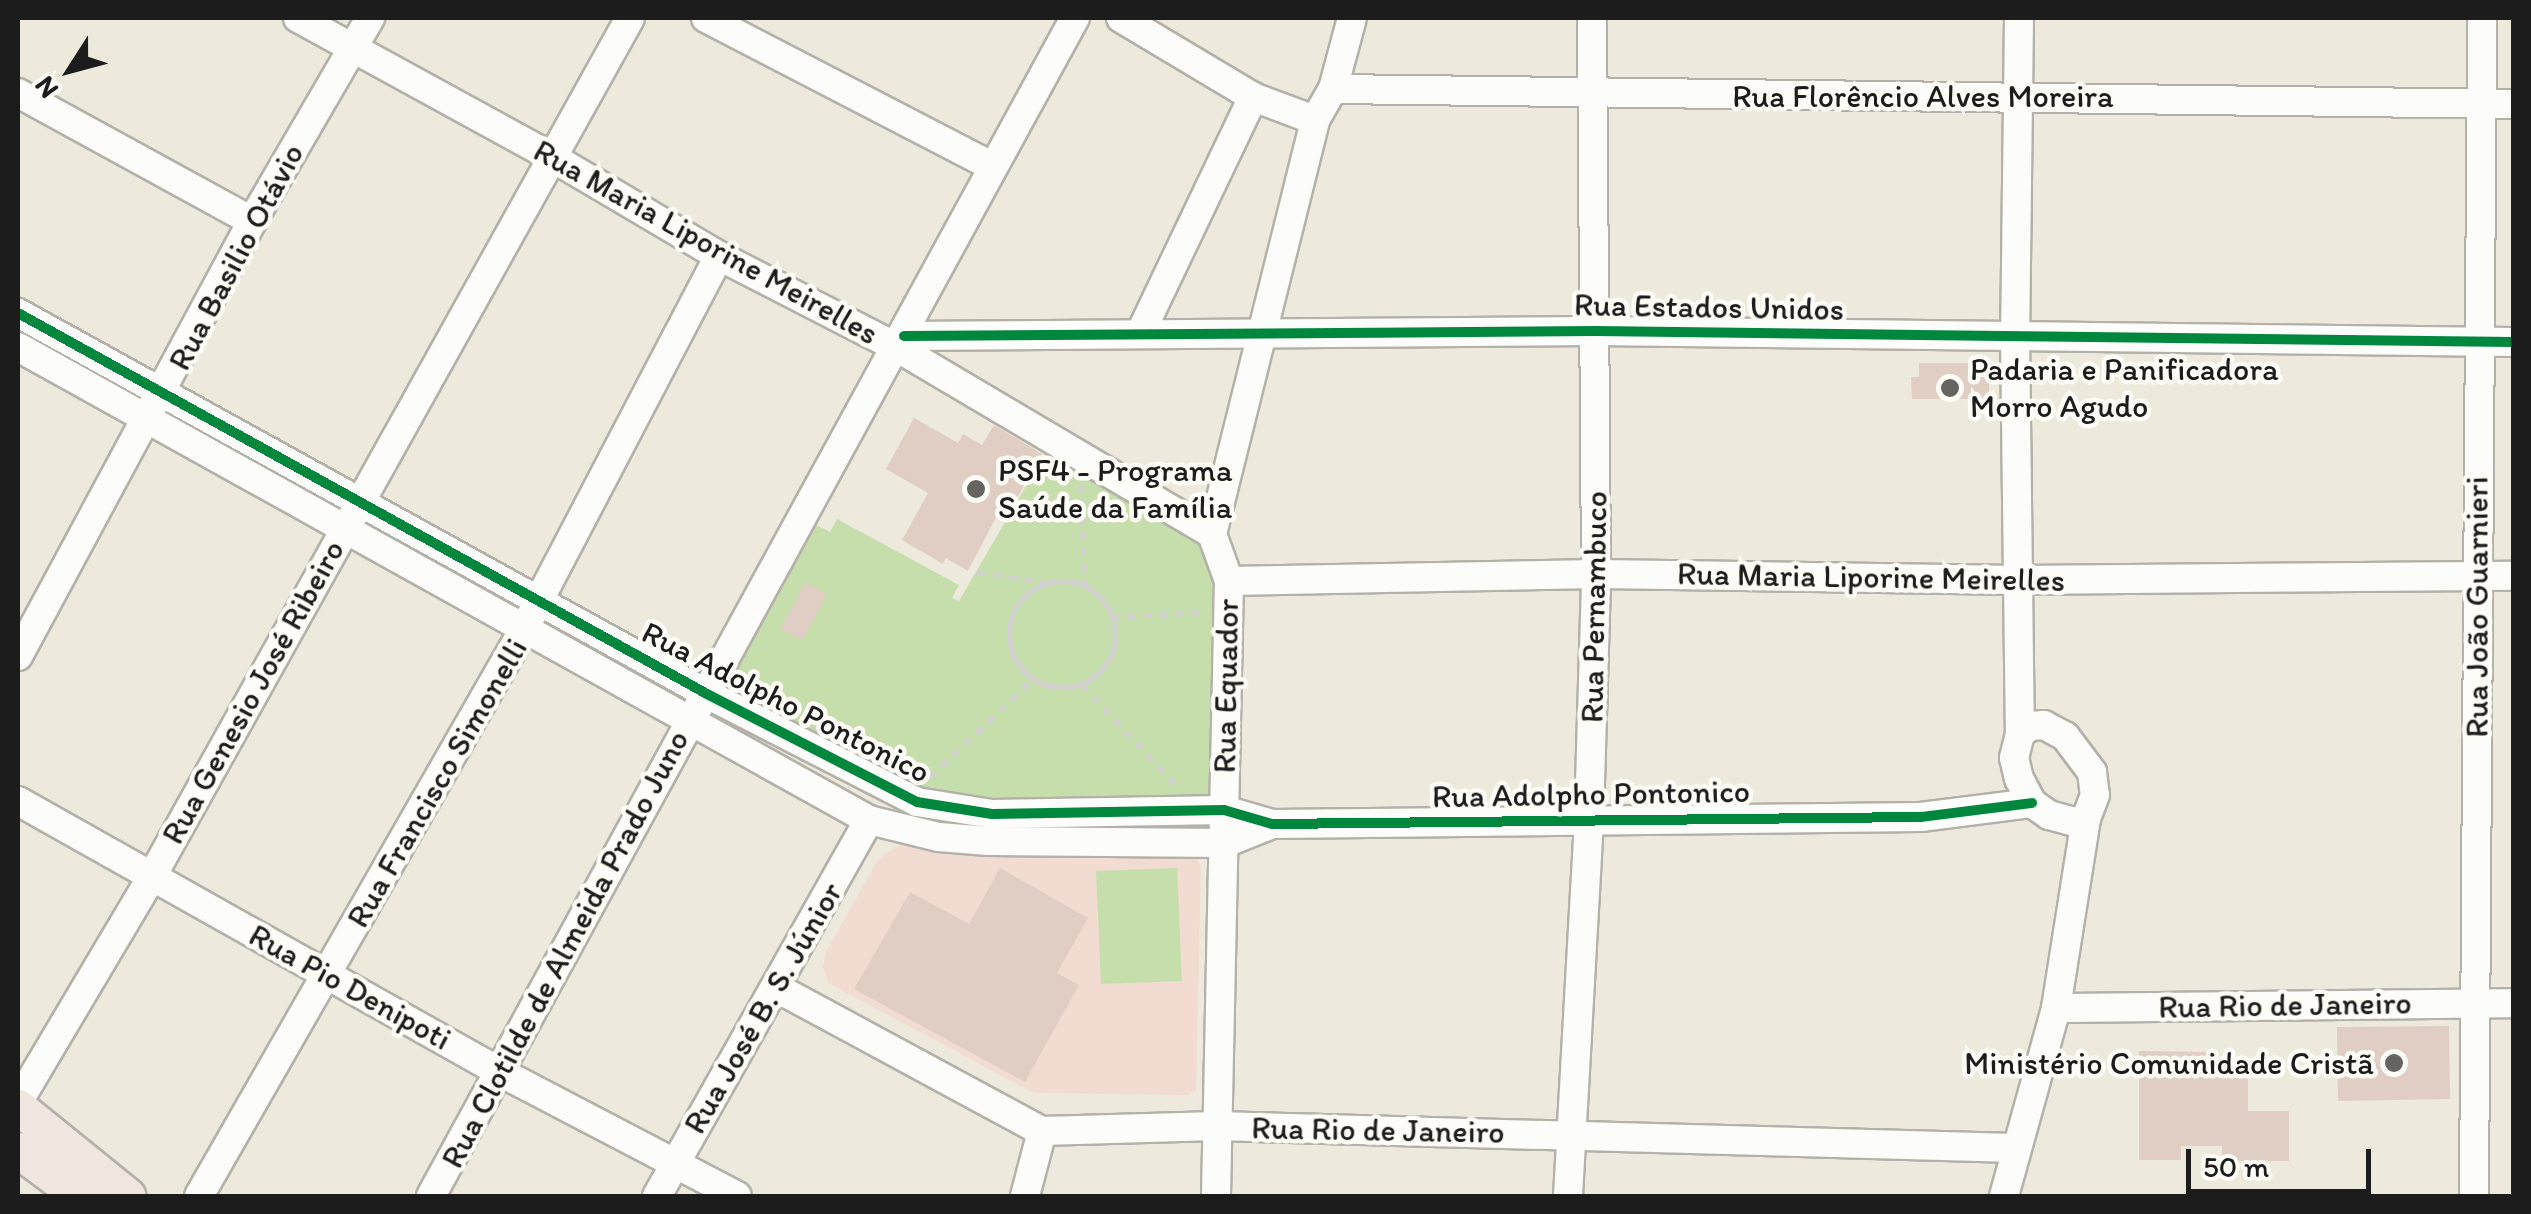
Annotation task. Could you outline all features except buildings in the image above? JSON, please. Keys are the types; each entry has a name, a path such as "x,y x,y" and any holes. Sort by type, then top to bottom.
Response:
{"main road":[{"path":"18,1104 128,1196"},
{"path":"18,1150 80,1196"}],"street":[{"name":"Rua Maria Liporine Meirelles","path":"298,18 550,156 719,256 900,342 1212,534"},
{"name":"Rua Basilio Otávio","path":"18,656 164,392 252,221 370,18"},
{"name":"Rua Genesio José Ribeiro","path":"18,1104 151,878 342,528 630,18"},
{"path":"706,18 991,166"},
{"name":"Rua Clotilde de Almeida Prado Juno","path":"431,1196 1075,18"},
{"path":"1120,18 1254,97 1315,120"},
{"path":"1212,534 1315,120 1333,89 1352,18"},
{"name":"Rua Pernambuco","path":"1568,1196 1589,817 1596,574 1592,18"},
{"path":"2019,18 2016,335 2020,734 2014,758 2032,803 2062,820 2086,819"},
{"name":"Rua João Guarnieri","path":"2474,1196 2482,18"},
{"name":"Rua Florêncio Alves Moreira","path":"1333,89 2514,104"},
{"path":"18,92 252,221"},
{"path":"1140,334 1254,97"},
{"name":"Rua Francisco Simonelli","path":"199,1196 524,629 719,256"},
{"name":"Rua Adolpho Pontonico","path":"18,313 360,498 453,555 707,694 888,788 952,810 992,814 1224,810 1272,824 1589,817 1921,816 2032,803"},
{"name":"Rua Estados Unidos","path":"900,342 1262,331 1595,330 2514,342"},
{"name":"Rua Adolpho Pontonico","path":"18,347 436,583 869,820 939,838 988,841 1225,843 1272,824"},
{"name":"Rua Equador","path":"1212,534 1229,581 1216,1196"},
{"path":"436,583 453,555"},
{"name":"Rua Maria Liporine Meirelles","path":"1229,581 1596,574 2018,580 2514,576"},
{"path":"2004,1196 2056,1008 2086,819 2095,795 2092,772 2066,736 2044,726 2030,726 2020,734"},
{"name":"Rua Pio Denipoti","path":"18,801 500,1072 738,1196"},
{"name":"Rua José B. S. Júnior","path":"657,1196 869,820"},
{"name":"Rua Rio de Janeiro","path":"777,988 1042,1131 1217,1126 2015,1148"},
{"name":"Rua Rio de Janeiro","path":"2056,1008 2514,1003"},
{"path":"1025,1196 1042,1131"}],"path":[{"path":"1080,473 1085,586"},
{"path":"977,572 1085,586 1100,596 1112,617 1114,646 1108,662 1082,684 1066,688 1033,679 1012,652 1011,618 1033,590 1049,582"},
{"path":"1112,617 1216,612"},
{"path":"916,790 1033,679"},
{"path":"1082,684 1182,791"}],"shaded area":[{"path":"904,842 996,857 1195,857 1201,865 1196,1090 1188,1095 1034,1093 828,983 823,967 826,952 878,859"}],"green space":[{"path":"1054,438 1203,545 1216,573 1213,808 984,803 901,784 720,691 812,523 830,532 837,519 959,585 952,598 959,601"},
{"path":"1177,868 1182,981 1101,984 1096,871"}],"cycle path":[{"path":"18,313 707,694 917,802 992,814 1224,810 1272,824 1921,817 2032,803"},
{"path":"904,336 1595,331 2514,342"}],"place":[{"name":"Padaria e Panificadora Morro Agudo","path":"1950,388"},
{"name":"PSF4 - Programa Saúde da Família","path":"976,489"},
{"name":"Ministério Comunidade Cristã","path":"2394,1063"}]}
